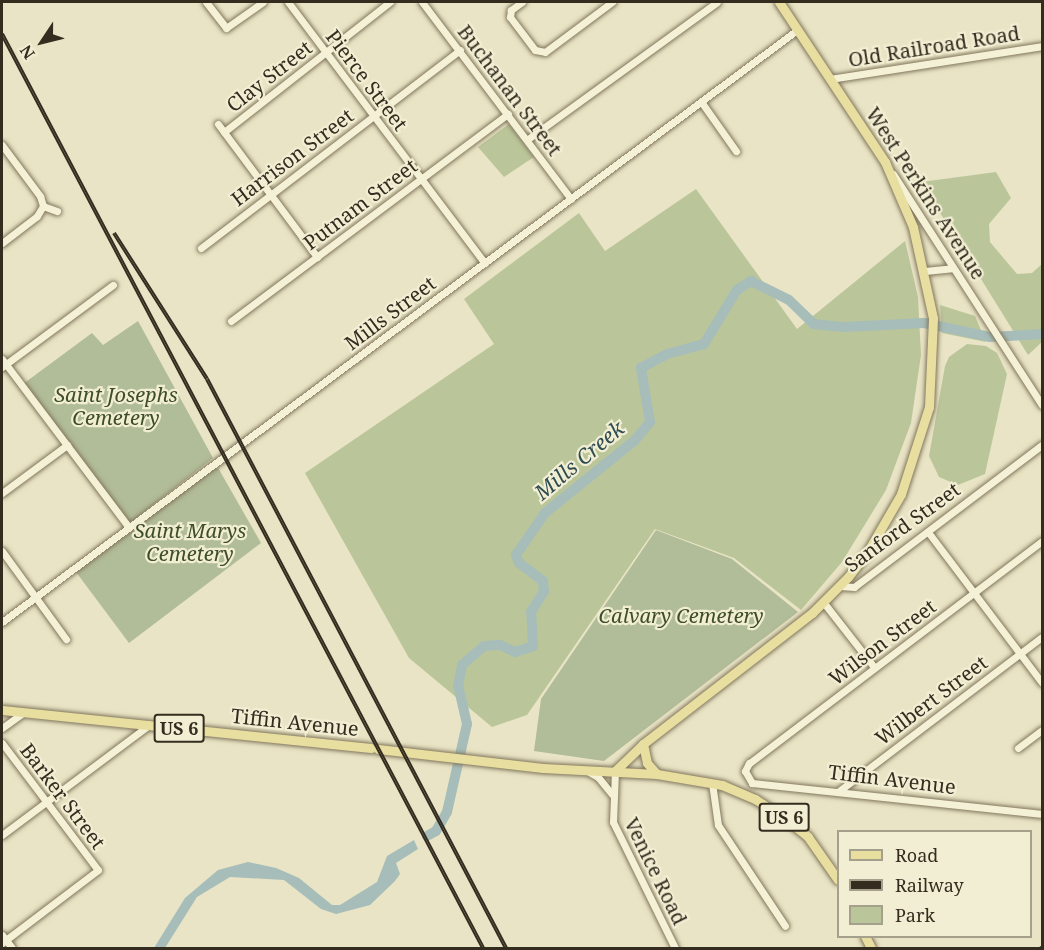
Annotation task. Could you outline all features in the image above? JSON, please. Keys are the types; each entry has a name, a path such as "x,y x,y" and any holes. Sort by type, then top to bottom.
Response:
{"main road":[{"name":"West Perkins Avenue","path":"779,2 885,162"},
{"path":"840,586 879,534 913,464 929,407 933,318 925,271 913,227 885,162"},
{"name":"Sanford Street","path":"615,771 644,744 824,603 840,586"},
{"name":"Tiffin Avenue","path":"2,710 469,759 615,771"},
{"path":"644,744 647,763 657,774"},
{"name":"US 6","path":"615,771 657,774 712,783 741,792 786,819 815,845 837,878"}],"street":[{"path":"206,2 226,28 263,2"},
{"name":"Pierce Street","path":"288,2 485,263"},
{"name":"Clay Street","path":"224,132 390,2"},
{"name":"Buchanan Street","path":"422,2 528,139 571,199"},
{"path":"522,2 511,10 510,17 535,50 545,52 612,2"},
{"path":"528,139 717,2"},
{"name":"Mills Street","path":"2,622 128,526 702,103 797,30"},
{"name":"Old Railroad Road","path":"830,79 1042,46"},
{"name":"Harrison Street","path":"201,248 460,50"},
{"path":"702,103 736,151"},
{"name":"Putnam Street","path":"231,321 508,114"},
{"path":"218,124 317,257"},
{"path":"2,145 40,196 42,206 37,216 2,243"},
{"name":"West Perkins Avenue","path":"885,162 1042,405"},
{"path":"42,206 57,212"},
{"path":"925,271 952,268"},
{"path":"113,285 3,364 128,526"},
{"path":"2,493 66,445"},
{"name":"Sanford Street","path":"840,586 854,587 1042,445"},
{"path":"928,532 1042,683"},
{"name":"Wilson Street","path":"745,771 749,763 1042,541"},
{"path":"2,551 66,639"},
{"path":"824,603 874,667"},
{"name":"Wilbert Street","path":"839,791 1042,637"},
{"path":"2,728 24,712"},
{"path":"2,835 149,725"},
{"path":"1018,748 1042,730"},
{"name":"Barker Street","path":"2,743 98,870 3,939"},
{"path":"584,769 598,777 612,794"},
{"name":"Venice Road","path":"615,771 612,794 613,822 620,842 675,948"},
{"name":"Tiffin Avenue","path":"745,771 752,783 1042,814"},
{"path":"712,783 718,825 785,927"},
{"path":"3,939 12,948"}],"green space":[{"path":"509,124 534,157 504,177 478,147"},
{"path":"996,172 1011,198 989,224 990,242 1017,274 1032,273 1042,264 1042,342 1028,355 921,182"},
{"path":"696,189 797,329 905,241 918,297 921,355 911,423 886,490 842,562 801,610 734,558 655,529 527,715 492,727 409,658 305,473 494,344 464,299 579,213 605,251"},
{"path":"940,305 975,316 986,342 942,333"},
{"name":"Saint Josephs Cemetery","path":"138,321 213,458 130,523 23,384 92,333 103,345"},
{"path":"967,344 986,346 997,353 1007,374 985,474 958,485 939,477 929,456 945,366 949,357"},
{"name":"Saint Marys Cemetery","path":"217,466 261,543 129,643 76,572"},
{"name":"Calvary Cemetery","path":"656,530 732,559 798,612 604,761 534,751 541,699"}],"water":[{"path":"414,840 418,849 396,863 400,874 370,905 336,914 321,909 284,880 230,877 197,897 165,948 154,948 185,898 218,870 248,862 276,868 299,878 332,905 340,905 377,882 387,856"}],"waterway":[{"name":"Mills Creek","path":"427,836 436,831 447,812 467,724 458,686 462,665 484,646 500,645 515,652 533,646 531,612 544,591 543,581 519,563 516,555 545,513 635,440 650,422 641,368 667,354 704,344 737,290 751,281 789,300 814,324 844,327 924,323 990,337 1042,334"}],"railway":[{"path":"2,34 483,948"},
{"path":"114,233 207,379 506,948"}]}
